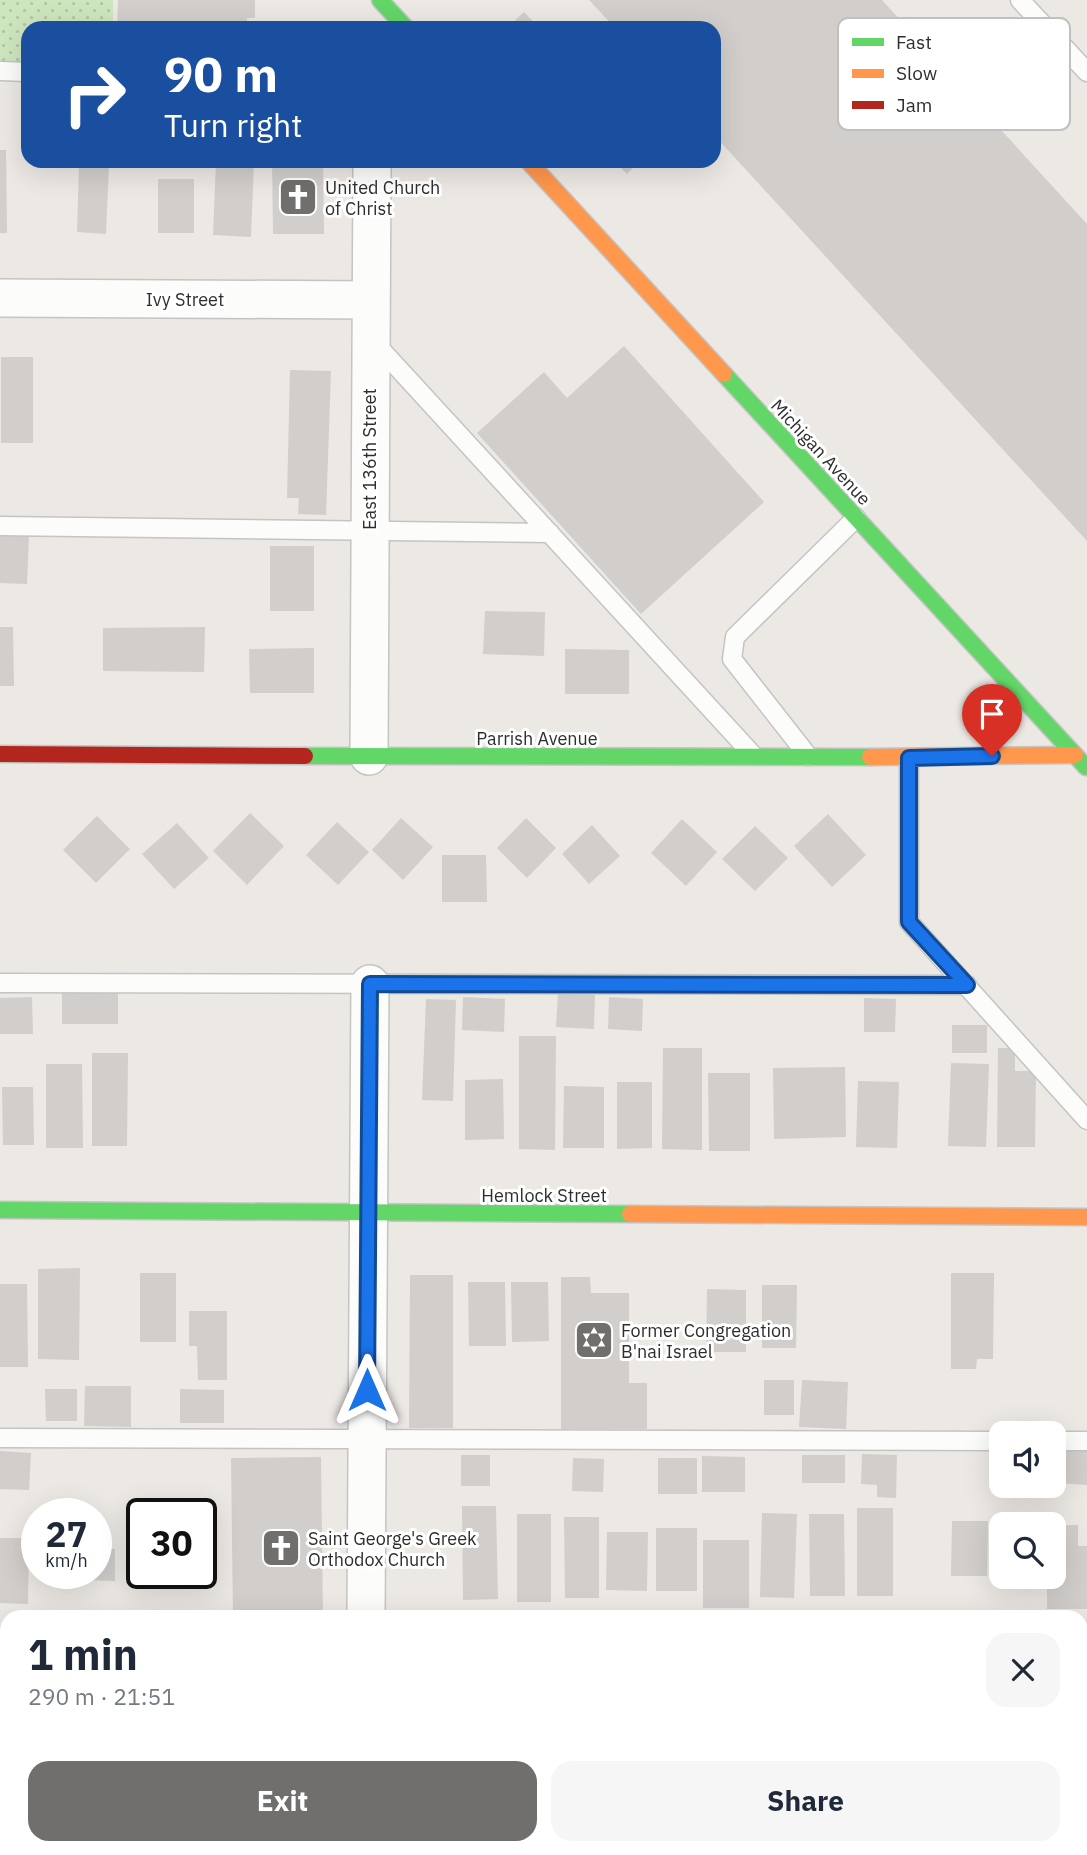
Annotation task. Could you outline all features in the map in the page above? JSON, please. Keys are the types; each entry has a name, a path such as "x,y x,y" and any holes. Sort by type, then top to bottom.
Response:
{"street":[{"path":"380,0 400,21"},
{"name":"East 136th Street","path":"369,756 372,168"},
{"name":"Michigan Avenue","path":"534,168 1087,768"},
{"name":"Ivy Street","path":"0,298 370,300"},
{"name":"Parrish Avenue","path":"0,754 756,758 1075,755"},
{"path":"366,1610 370,984"},
{"name":"Hemlock Street","path":"0,1210 1087,1217"}],"lane":[{"path":"1020,0 1037,18"},
{"path":"1070,54 1087,72"},
{"path":"0,71 21,72"},
{"path":"370,337 756,758"},
{"path":"810,758 733,659 735,637 856,518"},
{"path":"0,526 550,533"},
{"path":"909,758 909,922 1087,1120"},
{"path":"0,983 967,985"},
{"path":"0,1438 989,1441"},
{"path":"1066,1441 1087,1441"}],"green space":[{"path":"0,0 113,0 113,21 21,21 21,72 0,71"}],"building":[{"path":"118,0 255,0 255,18 247,18 247,21 117,21"},
{"path":"589,0 882,0 898,18 838,18 838,130 1001,130 1087,224 1087,541 721,143 721,21 608,21"},
{"path":"524,12 532,21 514,21"},
{"path":"0,150 6,150 7,233 0,233"},
{"path":"79,168 109,168 106,234 77,232"},
{"path":"216,168 254,168 251,237 213,235"},
{"name":"United Church of Christ","path":"272,168 323,168 324,234 273,234"},
{"path":"621,168 633,168 627,174"},
{"path":"158,179 194,179 194,233 158,233"},
{"path":"624,346 764,502 641,614 477,433 544,372 567,398"},
{"path":"1,357 33,357 33,443 1,443"},
{"path":"290,370 331,371 326,515 298,514 299,498 287,498"},
{"path":"0,534 29,536 27,584 0,583"},
{"path":"270,546 314,546 314,611 270,611"},
{"path":"485,611 545,612 544,656 483,654"},
{"path":"0,627 13,627 14,686 0,686"},
{"path":"205,627 204,672 103,671 103,628"},
{"path":"314,648 314,693 250,693 249,649"},
{"path":"565,649 629,650 629,694 565,694"},
{"path":"250,813 284,846 247,885 213,851"},
{"path":"828,814 866,855 832,887 794,846"},
{"path":"97,816 130,849 96,883 63,850"},
{"path":"401,818 433,847 403,880 372,850"},
{"path":"526,818 556,848 527,878 497,848"},
{"path":"682,819 717,852 686,886 651,853"},
{"path":"337,822 369,852 338,885 306,855"},
{"path":"177,823 209,858 174,889 142,854"},
{"path":"592,825 620,856 589,884 562,854"},
{"path":"755,826 788,858 755,891 722,859"},
{"path":"442,855 486,855 487,902 442,902"},
{"path":"62,993 118,993 118,1024 62,1024"},
{"path":"558,993 595,995 594,1029 556,1027"},
{"path":"32,997 33,1034 0,1034 0,998"},
{"path":"463,997 505,999 504,1032 462,1030"},
{"path":"609,997 643,999 642,1031 608,1029"},
{"path":"864,998 896,999 895,1032 864,1032"},
{"path":"426,999 456,1000 453,1101 422,1100"},
{"path":"952,1025 987,1025 987,1053 952,1053"},
{"path":"519,1036 556,1036 555,1150 519,1149"},
{"path":"663,1048 702,1048 702,1150 662,1149"},
{"path":"998,1048 1015,1048 1015,1071 1036,1071 1035,1147 997,1147"},
{"path":"92,1053 128,1053 127,1146 92,1146"},
{"path":"951,1063 989,1064 986,1147 948,1146"},
{"path":"46,1064 82,1064 83,1148 46,1148"},
{"path":"845,1067 846,1137 774,1139 773,1068"},
{"path":"708,1073 750,1073 750,1151 709,1151"},
{"path":"503,1079 504,1139 465,1140 465,1080"},
{"path":"858,1081 899,1082 897,1148 856,1147"},
{"path":"617,1082 652,1082 652,1148 617,1149"},
{"path":"564,1086 604,1087 604,1148 563,1148"},
{"path":"2,1087 33,1087 34,1145 3,1145"},
{"path":"80,1268 79,1360 38,1359 38,1269"},
{"path":"140,1273 176,1273 176,1342 140,1342"},
{"path":"951,1273 994,1273 993,1359 977,1359 976,1369 951,1369"},
{"path":"410,1275 453,1275 453,1428 409,1428"},
{"path":"561,1277 590,1277 591,1293 629,1293 629,1383 647,1383 647,1429 561,1429"},
{"path":"468,1282 505,1282 506,1346 469,1346"},
{"path":"511,1282 548,1282 549,1341 512,1342"},
{"path":"0,1284 27,1284 28,1367 0,1367"},
{"path":"762,1285 797,1285 796,1348 762,1348"},
{"path":"707,1289 746,1290 746,1352 706,1352"},
{"path":"189,1311 227,1311 227,1380 198,1380 197,1346 189,1346"},
{"path":"764,1380 794,1380 794,1415 764,1415"},
{"path":"802,1380 848,1382 846,1429 799,1427"},
{"path":"85,1386 131,1386 131,1427 84,1426"},
{"path":"45,1389 77,1389 77,1421 46,1421"},
{"path":"180,1389 224,1390 224,1423 180,1423"},
{"path":"1066,1450 1087,1451 1087,1485 1066,1484"},
{"path":"0,1451 31,1453 29,1490 0,1489"},
{"path":"862,1454 897,1455 896,1498 877,1497 877,1485 861,1484"},
{"path":"461,1455 490,1455 490,1486 461,1486"},
{"path":"802,1455 845,1455 845,1483 802,1483"},
{"path":"702,1456 745,1457 745,1492 702,1492"},
{"path":"321,1457 323,1610 233,1610 231,1458"},
{"path":"573,1458 604,1459 603,1492 572,1491"},
{"path":"658,1458 697,1458 697,1494 658,1494"},
{"path":"462,1506 496,1506 498,1599 463,1600"},
{"path":"857,1508 893,1508 893,1596 857,1596"},
{"path":"762,1513 797,1514 794,1598 760,1597"},
{"path":"517,1514 551,1514 551,1602 517,1602"},
{"path":"809,1514 844,1514 845,1596 810,1596"},
{"path":"564,1517 599,1517 599,1598 565,1598"},
{"path":"952,1521 988,1521 987,1576 951,1576"},
{"path":"1066,1525 1078,1525 1078,1546 1087,1546 1087,1609 1047,1609 1047,1589 1066,1589"},
{"path":"656,1528 697,1528 697,1591 656,1591"},
{"path":"607,1532 648,1532 647,1591 606,1590"},
{"path":"0,1538 21,1538 21,1589 28,1589 28,1604 0,1603"},
{"path":"703,1540 749,1540 749,1608 703,1608"},
{"path":"112,1549 115,1549 115,1581 112,1581"}],"traffic: fast":[{"path":"380,0 400,21"},
{"path":"724,374 1086,767"},
{"path":"305,756 870,757"},
{"path":"0,1210 630,1214"}],"traffic: slow":[{"path":"534,168 724,374"},
{"path":"870,757 1075,755"},
{"path":"630,1214 1087,1217"}],"traffic: jam":[{"path":"0,754 305,756"}],"place":[{"name":"United Church of Christ","path":"298,197"},
{"name":"Former Congregation B'nai Israel","path":"594,1340"},
{"name":"Saint George's Greek Orthodox Church","path":"281,1548"}],"route":[{"path":"367,1390 370,984 967,985 909,922 909,758 992,756"}]}
